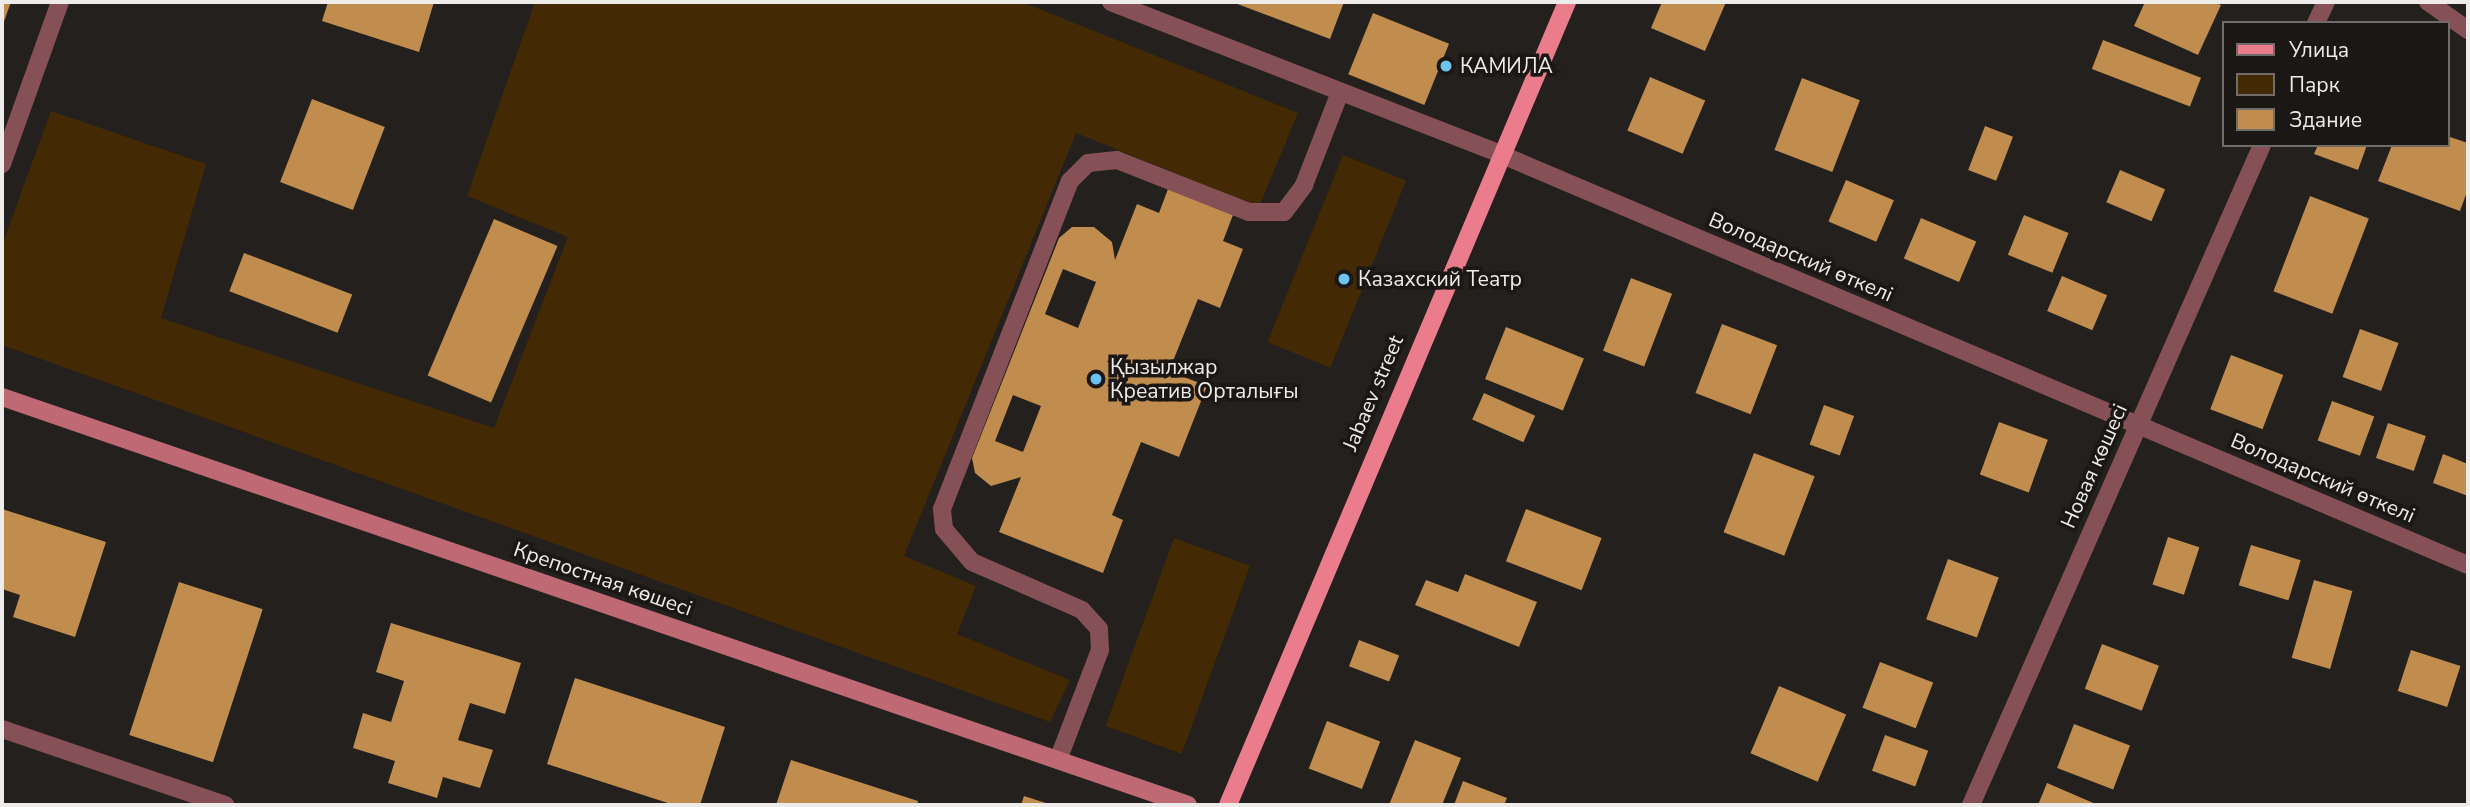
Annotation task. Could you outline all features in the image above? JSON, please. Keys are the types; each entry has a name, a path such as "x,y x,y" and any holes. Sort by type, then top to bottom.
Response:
{"main road":[{"name":"Jabaev street","path":"1228,805 1500,154 1567,2"}],"street":[{"path":"2,164 60,2"},
{"name":"Володарский өткелі","path":"1111,2 1500,154 2468,565"},
{"path":"2317,21 2326,2"},
{"path":"2428,2 2468,30"},
{"path":"1058,760 1100,650 1098,629 1082,610 972,562 944,529 942,509 1062,202 1078,171 1102,158 1250,212 1284,212 1304,185 1340,92"},
{"name":"Новая көшесі","path":"1971,805 2261,147"},
{"name":"Крепостная көшесі","path":"2,397 1188,805"},
{"path":"2,729 225,805"}],"green space":[{"path":"535,2 1022,2 1298,113 1259,207 1076,133 904,556 976,586 957,634 1070,680 1050,722 2,345 2,245 51,111 206,164 161,318 494,428 568,237 467,196"},
{"path":"1343,155 1406,180 1330,368 1267,342"},
{"path":"1174,538 1250,566 1182,754 1106,726"}],"building":[{"path":"2,2 11,2 2,27"},
{"path":"328,2 434,2 419,52 322,21"},
{"path":"1232,2 1344,2 1330,39"},
{"path":"1662,2 1726,2 1705,51 1651,28"},
{"path":"2145,2 2213,2 2221,5 2198,55 2134,26"},
{"path":"1373,13 1449,44 1424,105 1348,74"},
{"path":"2103,40 2201,78 2190,107 2092,69"},
{"path":"1650,77 1705,100 1683,154 1627,130"},
{"path":"1802,78 1860,100 1832,172 1774,150"},
{"path":"312,99 385,127 353,210 280,182"},
{"path":"1985,126 2013,137 1996,181 1968,170"},
{"path":"2449,137 2468,143 2468,189 2460,211 2378,181 2391,147 2449,147"},
{"path":"2317,147 2366,147 2358,170 2314,154"},
{"path":"2120,170 2165,189 2151,221 2106,202"},
{"path":"1846,180 1894,200 1876,242 1828,221"},
{"name":"Қызылжар Креатив Орталығы","path":"1168,189 1233,215 1223,241 1243,249 1220,308 1198,299 1169,371 1207,386 1179,457 1141,442 1112,515 1123,520 1103,573 999,532 1021,477 991,486 975,473 972,458 1059,238 1072,227 1094,227 1112,242 1115,260 1137,204 1159,213","holes":["1063,269 1096,282 1078,328 1045,314","1013,395 1041,406 1023,452 995,441"]},
{"path":"2310,196 2369,219 2332,314 2273,291"},
{"path":"2024,215 2069,233 2052,273 2008,255"},
{"path":"1921,218 1976,241 1959,282 1904,259"},
{"path":"494,219 558,246 491,402 428,375"},
{"path":"244,253 352,295 338,333 229,291"},
{"path":"2062,276 2107,295 2092,330 2047,311"},
{"path":"1631,278 1672,294 1644,367 1603,351"},
{"path":"1722,324 1777,345 1751,414 1695,393"},
{"path":"1506,327 1584,358 1563,410 1485,379"},
{"path":"2360,329 2399,343 2381,391 2343,377"},
{"path":"2231,355 2283,375 2262,429 2210,409"},
{"path":"1484,393 1535,416 1523,442 1472,419"},
{"path":"2332,401 2374,416 2360,456 2318,440"},
{"path":"1824,405 1854,416 1840,455 1810,444"},
{"path":"1999,422 2048,440 2029,492 1980,475"},
{"path":"2388,423 2426,436 2414,471 2376,458"},
{"path":"1754,453 1815,476 1784,556 1724,532"},
{"path":"2443,454 2468,464 2468,496 2433,483"},
{"path":"2,509 106,542 75,637 13,617 20,595 2,589"},
{"path":"1526,509 1602,538 1582,590 1506,561"},
{"path":"2168,537 2199,547 2184,595 2153,585"},
{"path":"2251,545 2301,560 2288,600 2239,585"},
{"path":"1948,559 1999,577 1977,638 1926,619"},
{"path":"1465,574 1537,602 1519,647 1415,605 1426,580 1458,592"},
{"path":"2314,580 2352,591 2330,669 2292,658"},
{"path":"179,582 263,609 213,762 129,735"},
{"path":"391,623 521,663 505,714 470,703 458,740 493,750 480,788 443,777 437,798 388,783 395,761 353,748 363,713 391,722 404,681 376,672"},
{"path":"1359,640 1399,655 1389,682 1349,666"},
{"path":"2102,644 2159,666 2142,711 2085,689"},
{"path":"2411,650 2460,666 2447,707 2398,691"},
{"path":"1880,662 1933,682 1916,728 1862,708"},
{"path":"575,678 725,727 700,805 674,805 547,764"},
{"path":"1779,686 1846,715 1818,782 1750,753"},
{"path":"1327,721 1380,741 1362,789 1309,769"},
{"path":"2074,724 2130,746 2113,789 2057,768"},
{"path":"1885,735 1928,751 1915,786 1872,771"},
{"path":"1415,740 1461,758 1442,805 1389,805"},
{"path":"791,760 918,801 917,805 776,805"},
{"path":"1463,781 1507,798 1504,805 1454,805"},
{"path":"2047,783 2098,805 2038,805"},
{"path":"1024,796 1052,805 1021,805"}],"place":[{"name":"КАМИЛА","path":"1446,66"},
{"name":"Казахский Театр","path":"1344,279"},
{"name":"Қызылжар Креатив Орталығы","path":"1096,379"}]}
